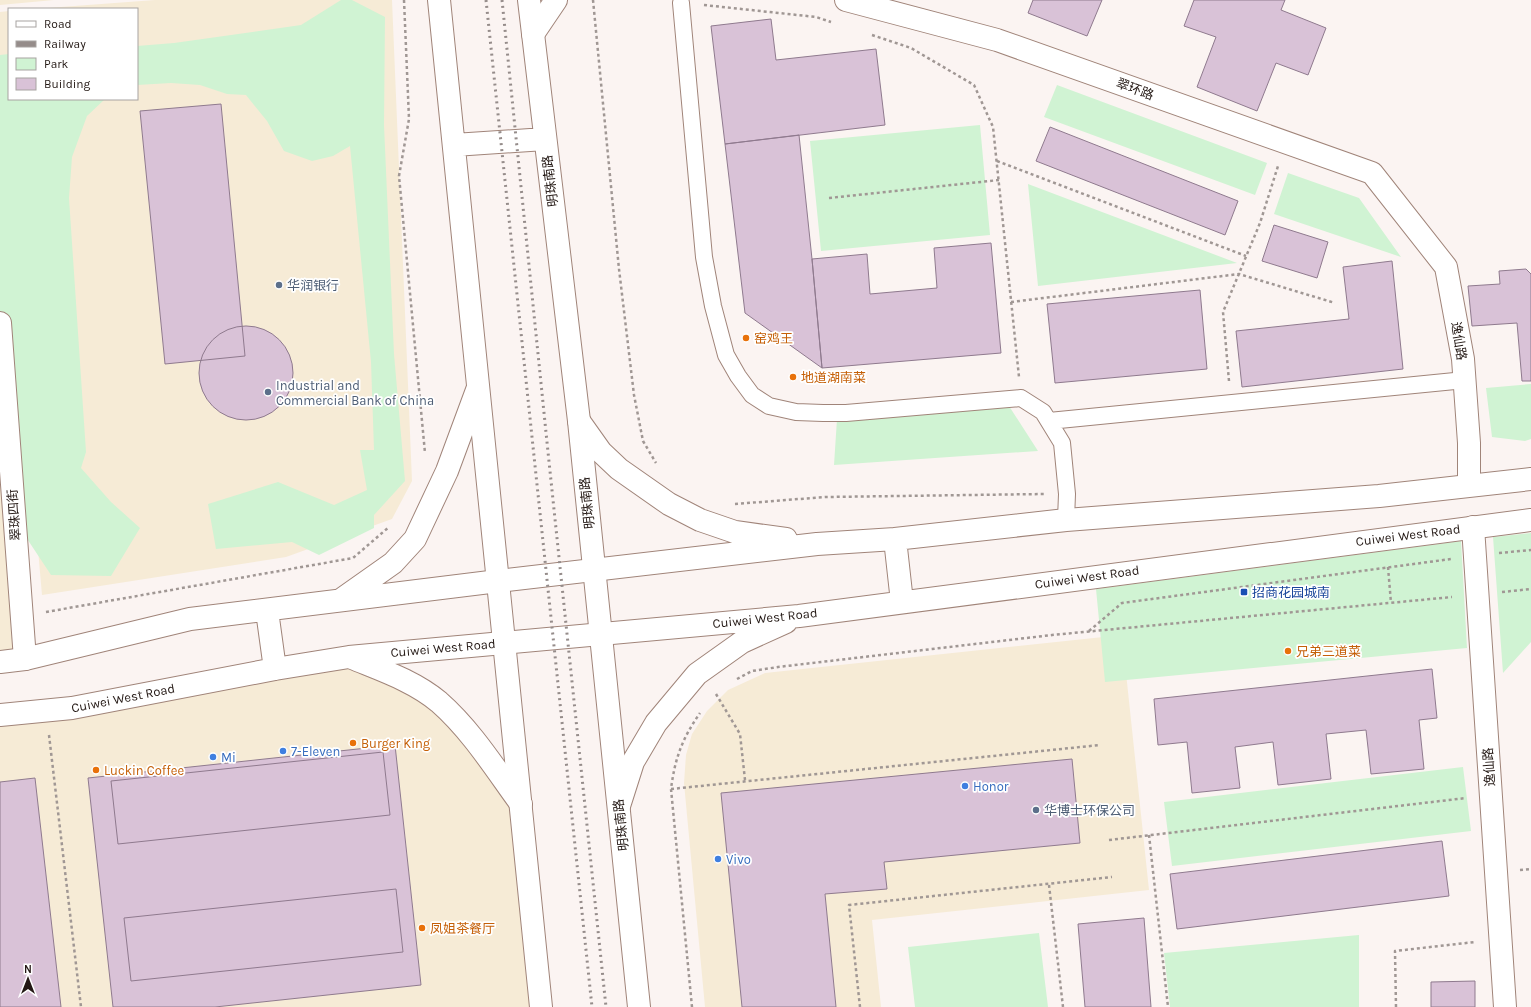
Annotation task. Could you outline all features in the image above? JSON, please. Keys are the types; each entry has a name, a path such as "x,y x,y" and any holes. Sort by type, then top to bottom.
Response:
{"main road":[{"path":"439,0 477,390 522,804 541,1007"},
{"name":"明珠南路","path":"528,0 579,420 639,1007"},
{"path":"533,34 556,0"},
{"name":"翠环路","path":"846,0 997,40 1372,173 1403,213"},
{"path":"454,145 545,138"},
{"name":"逸仙路","path":"1403,213 1446,267 1463,359 1469,443 1469,485"},
{"name":"翠珠四街","path":"0,323 25,659"},
{"path":"342,600 393,563 415,540 447,471 477,390"},
{"path":"579,420 601,452 618,469 669,504 700,520 735,532 817,544"},
{"path":"0,662 25,659 190,619 267,611 342,600 498,581 817,544 895,538 1066,520 1380,496 1531,479"},
{"name":"Cuiwei West Road","path":"0,715 72,708 275,668 349,657 799,616 1531,520"},
{"name":"逸仙路","path":"1473,527 1505,1007"},
{"path":"895,538 902,602"},
{"path":"267,611 275,668"},
{"path":"619,806 633,762 652,730 697,674 742,642 799,616"},
{"path":"349,657 406,681 438,702 464,728 522,804"}],"lane":[{"path":"681,3 704,257 713,306 726,355 738,376 752,395 769,406 796,412 823,413 846,413 1021,398 1043,412 1062,443 1067,494 1066,520"},
{"path":"1049,421 1465,380"}],"path":[{"path":"404,0 409,119 399,176 425,460"},
{"path":"681,3 816,17 838,24"},
{"path":"868,34 911,48 974,85 993,128 1021,398"},
{"path":"1231,403 1223,312 1260,223 1285,143"},
{"path":"997,161 1246,256"},
{"path":"829,198 999,180"},
{"path":"1011,302 1239,274 1336,303"},
{"path":"42,613 353,558 393,524"},
{"path":"1089,632 1122,603 1475,556 1531,550"},
{"path":"736,680 752,671 778,667 1052,634 1089,632 1531,589"},
{"path":"713,696 721,690"},
{"path":"716,694 740,734 745,780"},
{"path":"692,1007 671,789 674,763 686,732 702,710"},
{"path":"46,711 81,1007"},
{"path":"671,789 745,780 1100,745"},
{"path":"1109,840 1491,795"},
{"path":"1150,835 1168,1007"},
{"path":"860,1007 849,905 1112,878"},
{"path":"1050,885 1063,1007"},
{"path":"1396,1007 1395,950 1500,940"}],"shaded area":[{"path":"0,0 54,0 0,5"},
{"path":"155,0 392,0 412,481 392,519 286,557 42,595 0,116 0,12 8,11 8,100 138,100 138,8 47,8"},
{"path":"0,423 24,658 0,661"},
{"path":"1122,635 1149,890 872,920 881,1007 705,1007 684,783 686,755 692,734 707,711 728,690 765,673"},
{"path":"349,658 438,702 521,804 541,1007 0,1007 0,716"}],"green space":[{"path":"341,0 352,0 385,17 384,125 394,354 405,481 374,515 374,528 319,555 292,542 216,549 208,504 278,482 334,505 367,490 360,450 374,450 371,362 350,146 333,156 312,161 284,151 267,121 246,95 227,94 200,85 171,83 138,85 138,46 174,43 301,25"},
{"path":"8,54 8,100 104,100 87,116 72,157 69,198 86,452 81,468 111,502 140,528 111,576 51,575 14,519 0,323 0,55"},
{"path":"1057,85 1267,163 1255,195 1044,117"},
{"path":"980,125 990,235 821,251 810,141"},
{"path":"1288,173 1359,198 1401,257 1274,214"},
{"path":"1028,184 1237,263 1038,286"},
{"path":"1531,384 1531,439 1525,441 1492,437 1486,388"},
{"path":"1009,406 1038,451 834,465 837,419"},
{"path":"1531,533 1531,642 1503,673 1493,537"},
{"path":"1461,541 1467,648 1105,682 1096,589"},
{"path":"1463,767 1471,831 1172,866 1164,802"},
{"path":"1039,933 1048,1007 915,1007 908,947"},
{"path":"1359,935 1359,1007 1170,1007 1164,953"}],"building":[{"path":"1033,0 1102,0 1087,36 1028,13"},
{"path":"1194,0 1285,0 1281,10 1326,28 1308,75 1276,63 1257,111 1197,87 1216,37 1184,26"},
{"path":"771,19 776,60 876,49 885,125 725,144 711,26"},
{"path":"221,104 245,356 165,364 140,111"},
{"path":"1050,127 1238,201 1225,235 1036,161"},
{"path":"799,135 822,368 745,313 725,144"},
{"path":"1274,225 1328,242 1317,278 1262,261"},
{"path":"991,243 1001,353 822,368 812,259 867,254 870,294 937,288 934,248"},
{"path":"1392,261 1403,369 1242,387 1236,331 1349,319 1343,267"},
{"path":"1526,269 1531,274 1531,381 1522,381 1517,323 1472,326 1468,286 1500,284 1499,271"},
{"path":"1200,290 1207,369 1055,383 1047,304"},
{"path":"246,326 264,330 279,340 289,355 293,373 289,391 279,406 264,416 246,420 228,416 213,406 203,391 199,373 203,355 213,340 228,330"},
{"path":"1432,669 1437,718 1419,720 1424,769 1371,774 1366,730 1326,734 1331,779 1278,785 1273,742 1235,747 1240,788 1192,793 1187,742 1158,745 1154,699"},
{"path":"395,745 421,985 215,1007 113,1007 88,778"},
{"path":"383,752 390,815 118,844 111,781"},
{"path":"1072,759 1080,843 884,862 887,889 825,894 836,1007 742,1007 721,793"},
{"path":"35,778 61,1007 0,1007 0,782"},
{"path":"1442,841 1449,896 1177,929 1170,874"},
{"path":"396,889 403,952 131,981 124,918"},
{"path":"1144,918 1151,1007 1085,1007 1078,924"},
{"path":"1475,981 1475,1007 1431,1007 1431,982"}],"railway":[{"path":"486,0 592,1007"},
{"path":"502,0 606,1007"}],"place":[{"name":"华润银行","path":"279,285"},
{"name":"窑鸡王","path":"746,338"},
{"name":"地道湖南菜","path":"793,377"},
{"name":"Industrial and Commercial Bank of China","path":"268,392"},
{"name":"招商花园城南","path":"1244,592"},
{"name":"兄弟三道菜","path":"1288,651"},
{"name":"Burger King","path":"353,743"},
{"name":"7-Eleven","path":"283,751"},
{"name":"Mi","path":"213,757"},
{"name":"Luckin Coffee","path":"96,770"},
{"name":"Honor","path":"965,786"},
{"name":"华博士环保公司","path":"1036,810"},
{"name":"Vivo","path":"718,859"},
{"name":"凤姐茶餐厅","path":"422,928"}]}
